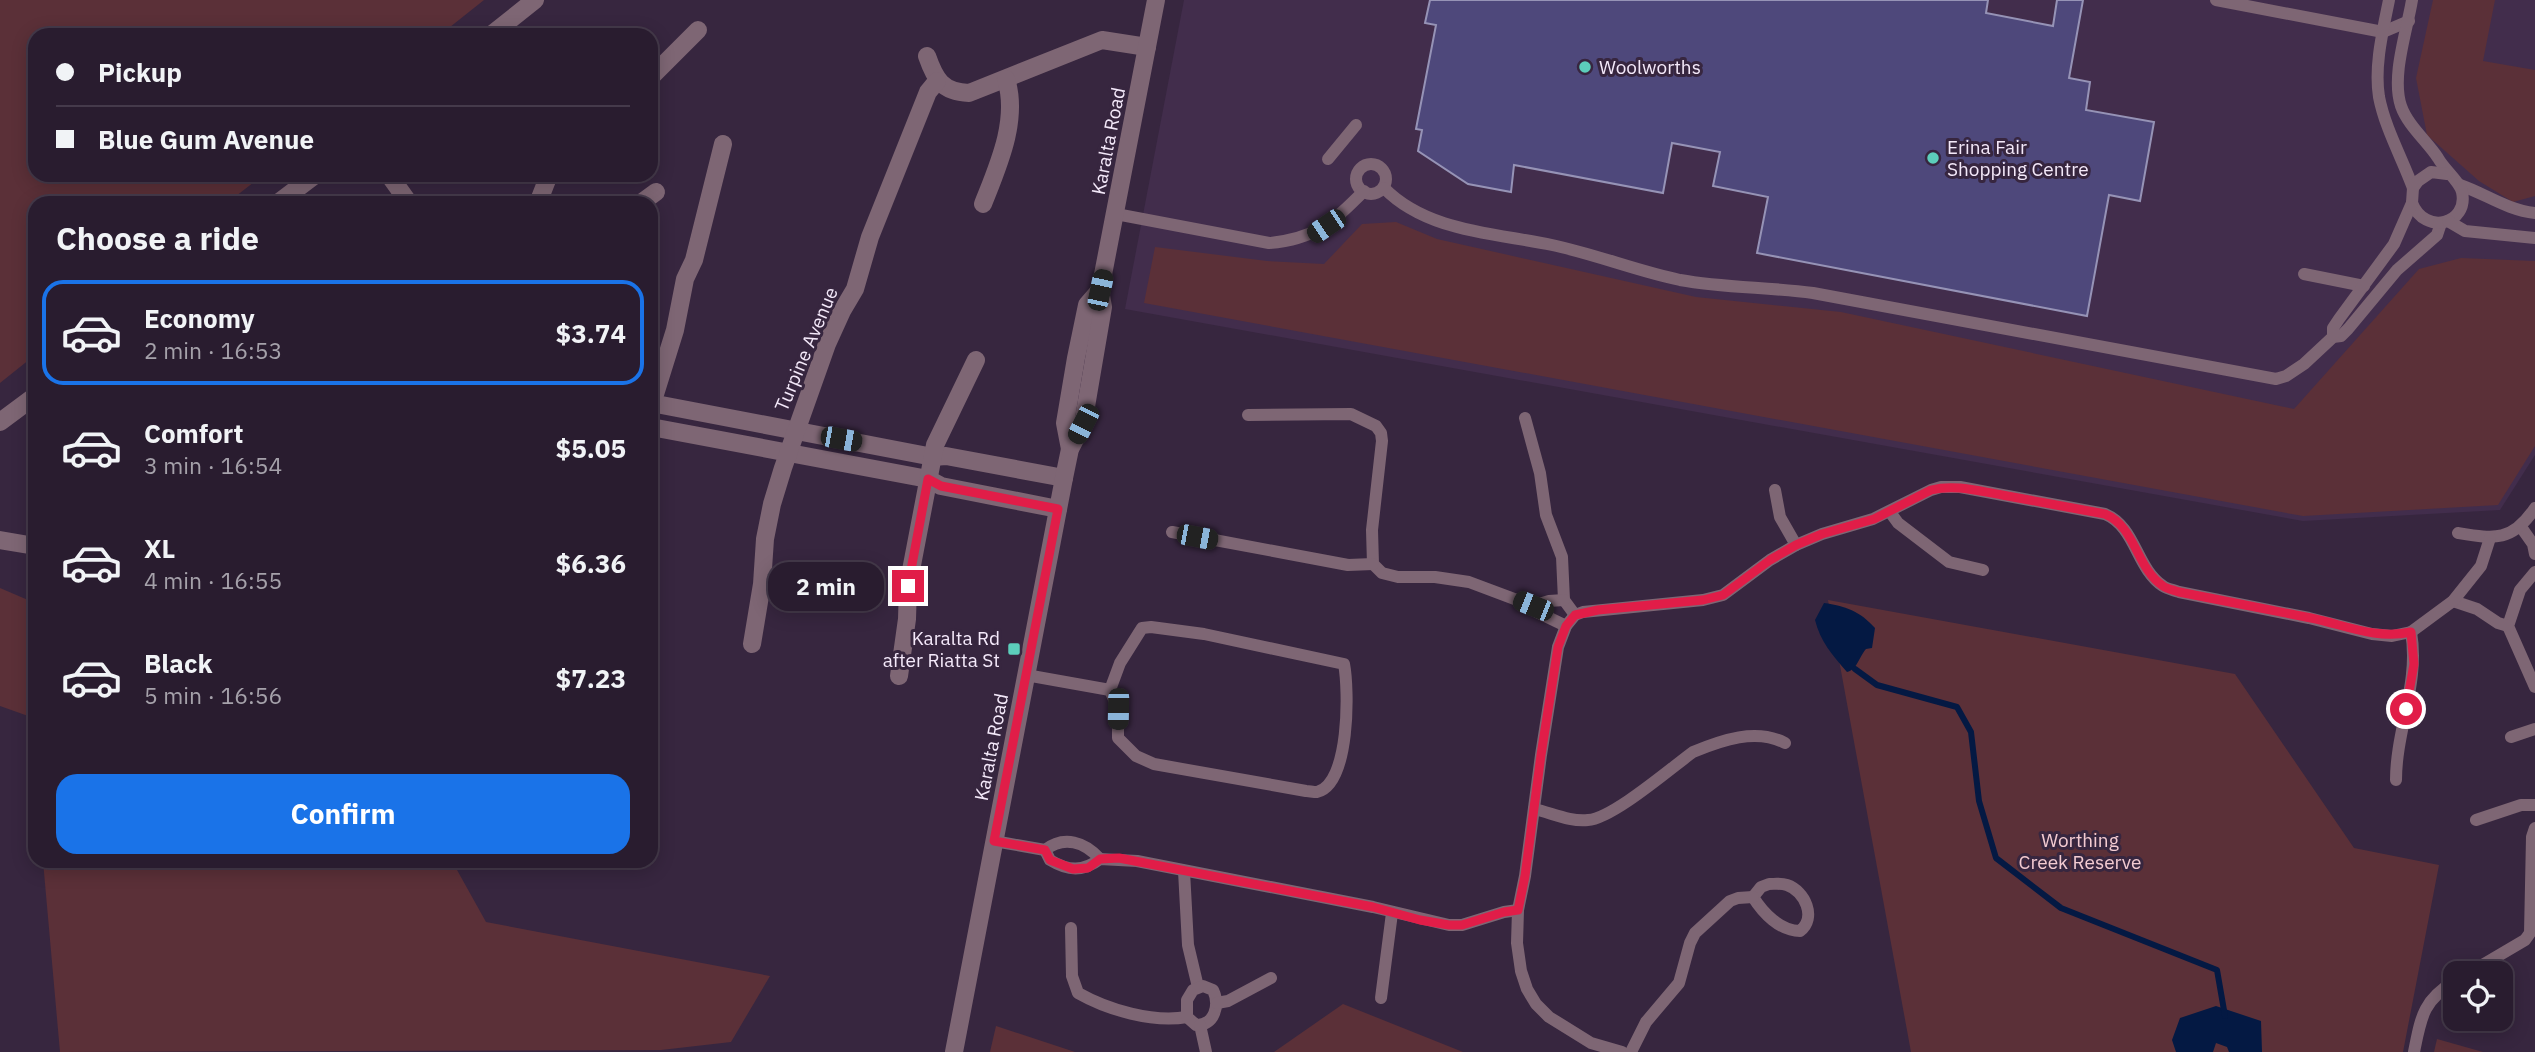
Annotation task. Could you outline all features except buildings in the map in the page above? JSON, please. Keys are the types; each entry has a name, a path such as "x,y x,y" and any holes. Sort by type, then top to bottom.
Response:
{"street":[{"path":"500,28 535,0"},
{"name":"Karalta Road","path":"954,1052 1064,478 1070,449 1083,424 1103,307 1100,290 1156,0"},
{"path":"658,70 698,30"},
{"path":"927,56 937,81 946,89 969,93 1102,40 1147,47"},
{"path":"984,204 999,163 1009,118 1009,89 1006,79"},
{"name":"Turpine Avenue","path":"752,644 772,504 795,431 827,344 855,289 870,237 928,92 937,81"},
{"path":"658,383 675,330 682,289 694,260 723,144"},
{"path":"287,196 306,182"},
{"path":"899,676 908,619 908,586 935,444 976,359"},
{"path":"0,422 28,401"},
{"path":"658,406 933,457 946,456 1064,478"},
{"path":"658,429 928,479 941,486 1058,509"},
{"path":"0,540 28,545"}],"lane":[{"path":"2216,0 2383,32 2409,21"},
{"path":"2333,337 2333,328 2394,244 2412,203 2413,188 2378,93 2383,32 2389,0"},
{"path":"2412,0 2398,88 2401,107 2448,174 2460,185 2497,203 2535,213"},
{"path":"2383,32 2402,55"},
{"path":"1328,159 1356,125"},
{"path":"1384,188 1372,195 1357,185 1356,176 1361,167 1369,164 1379,166 1385,174 1384,188 1395,199 1421,215 1446,224 1572,250 1630,268 1740,288 1813,293 2276,379 2294,371 2333,337 2341,336 2348,330 2397,271 2437,236 2445,222 2460,209 2463,193 2460,185"},
{"path":"2413,188 2417,181 2431,172 2448,174"},
{"path":"1116,214 1269,243 1294,241 1326,226 1364,191"},
{"path":"2412,203 2415,211 2427,221 2445,222 2465,231 2535,238"},
{"path":"2304,274 2364,286"},
{"path":"1248,415 1351,414 1376,426 1382,441 1372,530 1373,564 1382,573 1398,577 1435,577 1469,582 1533,606 1537,612 1566,626"},
{"path":"1525,418 1540,473 1546,515 1562,557 1564,600 1575,615"},
{"path":"1622,1052 1591,1043 1549,1017 1536,1004 1521,971 1517,943 1518,910 1558,647 1566,626 1575,615 1598,610 1703,600 1723,595 1770,560 1796,545 1890,512 1941,487 1959,487 2105,514 2115,518 2125,529 2149,572 2163,586 2179,592 2392,636 2411,632 2454,601 2481,566 2490,538"},
{"path":"1775,490 1780,517 1796,545"},
{"path":"2458,533 2502,537 2521,527 2535,508"},
{"path":"1890,512 1898,523 1949,562 1983,570"},
{"path":"2521,527 2533,544 2535,554"},
{"path":"1171,532 1348,565 1373,564"},
{"path":"2535,572 2520,590 2508,626 2535,687"},
{"path":"1533,606 1564,600"},
{"path":"2454,601 2477,609 2498,623 2508,626"},
{"path":"1142,628 1204,634 1337,661 1344,664 1347,707 1338,766 1325,787 1317,792 1154,764 1136,756 1118,738 1118,709 1110,690 1113,676 1142,628"},
{"path":"2396,779 2396,757 2414,664 2411,632"},
{"path":"1026,675 1110,690"},
{"path":"2511,737 2535,729"},
{"path":"1534,809 1570,819 1596,819 1704,747 1758,735 1773,737 1785,743"},
{"path":"2476,820 2521,805 2535,806"},
{"path":"2489,961 2525,940 2530,933 2532,837 2535,828"},
{"path":"994,841 1045,850 1064,841 1077,843 1091,849 1100,859"},
{"path":"1045,850 1050,860 1073,869 1088,868 1100,859 1119,858 1420,920 1462,925 1518,910"},
{"path":"1184,870 1188,945 1198,987"},
{"path":"1631,1052 1646,1022 1679,983 1695,933 1730,901 1753,897 1761,887 1769,884 1784,884 1803,897 1807,906 1808,922 1800,931 1786,929 1765,913 1753,897"},
{"path":"1381,998 1392,913"},
{"path":"1071,928 1072,976 1078,993 1138,1014 1167,1018 1187,1017"},
{"path":"1217,1003 1228,1001 1271,978"},
{"path":"1198,987 1210,988 1215,993 1217,1003 1211,1019 1200,1025 1191,1022 1187,1017 1187,1000 1198,987"},
{"path":"2414,1052 2426,1006 2434,995 2443,989"},
{"path":"1200,1025 1206,1052"}],"shaded area":[{"name":"Erina Fair Shopping Centre","path":"1184,0 2535,0 2535,455 2500,510 2303,521 1125,309"}],"green space":[{"path":"0,0 484,0 449,28 28,28 28,182 254,182 236,196 28,196 28,361 0,383"},
{"path":"2433,0 2495,0 2483,61 2535,70 2535,196 2513,202 2479,181 2427,135 2416,78"},
{"path":"1396,222 1437,239 1696,297 1841,312 2294,409 2419,269 2461,258 2535,261 2535,446 2498,505 2303,516 1144,303 1155,247 1267,261 1324,264 1362,224"},
{"path":"0,588 28,600 28,716 0,706"},
{"name":"Worthing Creek Reserve","path":"1828,600 2235,674 2354,848 2439,865 2403,1052 1911,1052"},
{"path":"44,868 456,868 486,922 770,976 731,1042 661,1050 60,1052"},
{"path":"1343,1004 1463,1052 1274,1052"},
{"path":"996,1026 1075,1052 990,1052"},
{"path":"2437,1039 2483,1052 2434,1052"}],"water":[{"path":"1824,603 1852,610 1875,628 1872,648 1866,649 1850,671 1847,672 1828,648 1817,628 1815,620"},
{"path":"2216,1006 2261,1021 2262,1052 2229,1052 2227,1047 2216,1043 2213,1052 2176,1052 2172,1040 2180,1018"}],"waterway":[{"path":"1855,669 1877,685 1957,707 1971,732 1979,801 1996,858 2061,908 2217,970 2225,1016"}],"place":[{"name":"Woolworths","path":"1585,67"},
{"name":"Erina Fair Shopping Centre","path":"1933,158"},
{"name":"Karalta Rd after Riatta St","path":"1014,649"}],"route":[{"path":"908,586 928,479 941,486 1058,509 994,841 1045,850 1050,860 1073,869 1088,868 1100,859 1119,858 1373,907 1449,925 1462,925 1518,910 1558,647 1566,626 1575,615 1598,610 1703,600 1723,595 1770,560 1796,545 1822,534 1874,519 1941,487 1959,487 2023,498 2115,518 2125,529 2149,572 2163,586 2179,592 2330,622 2372,634 2392,636 2411,632 2414,664 2406,709"}]}
